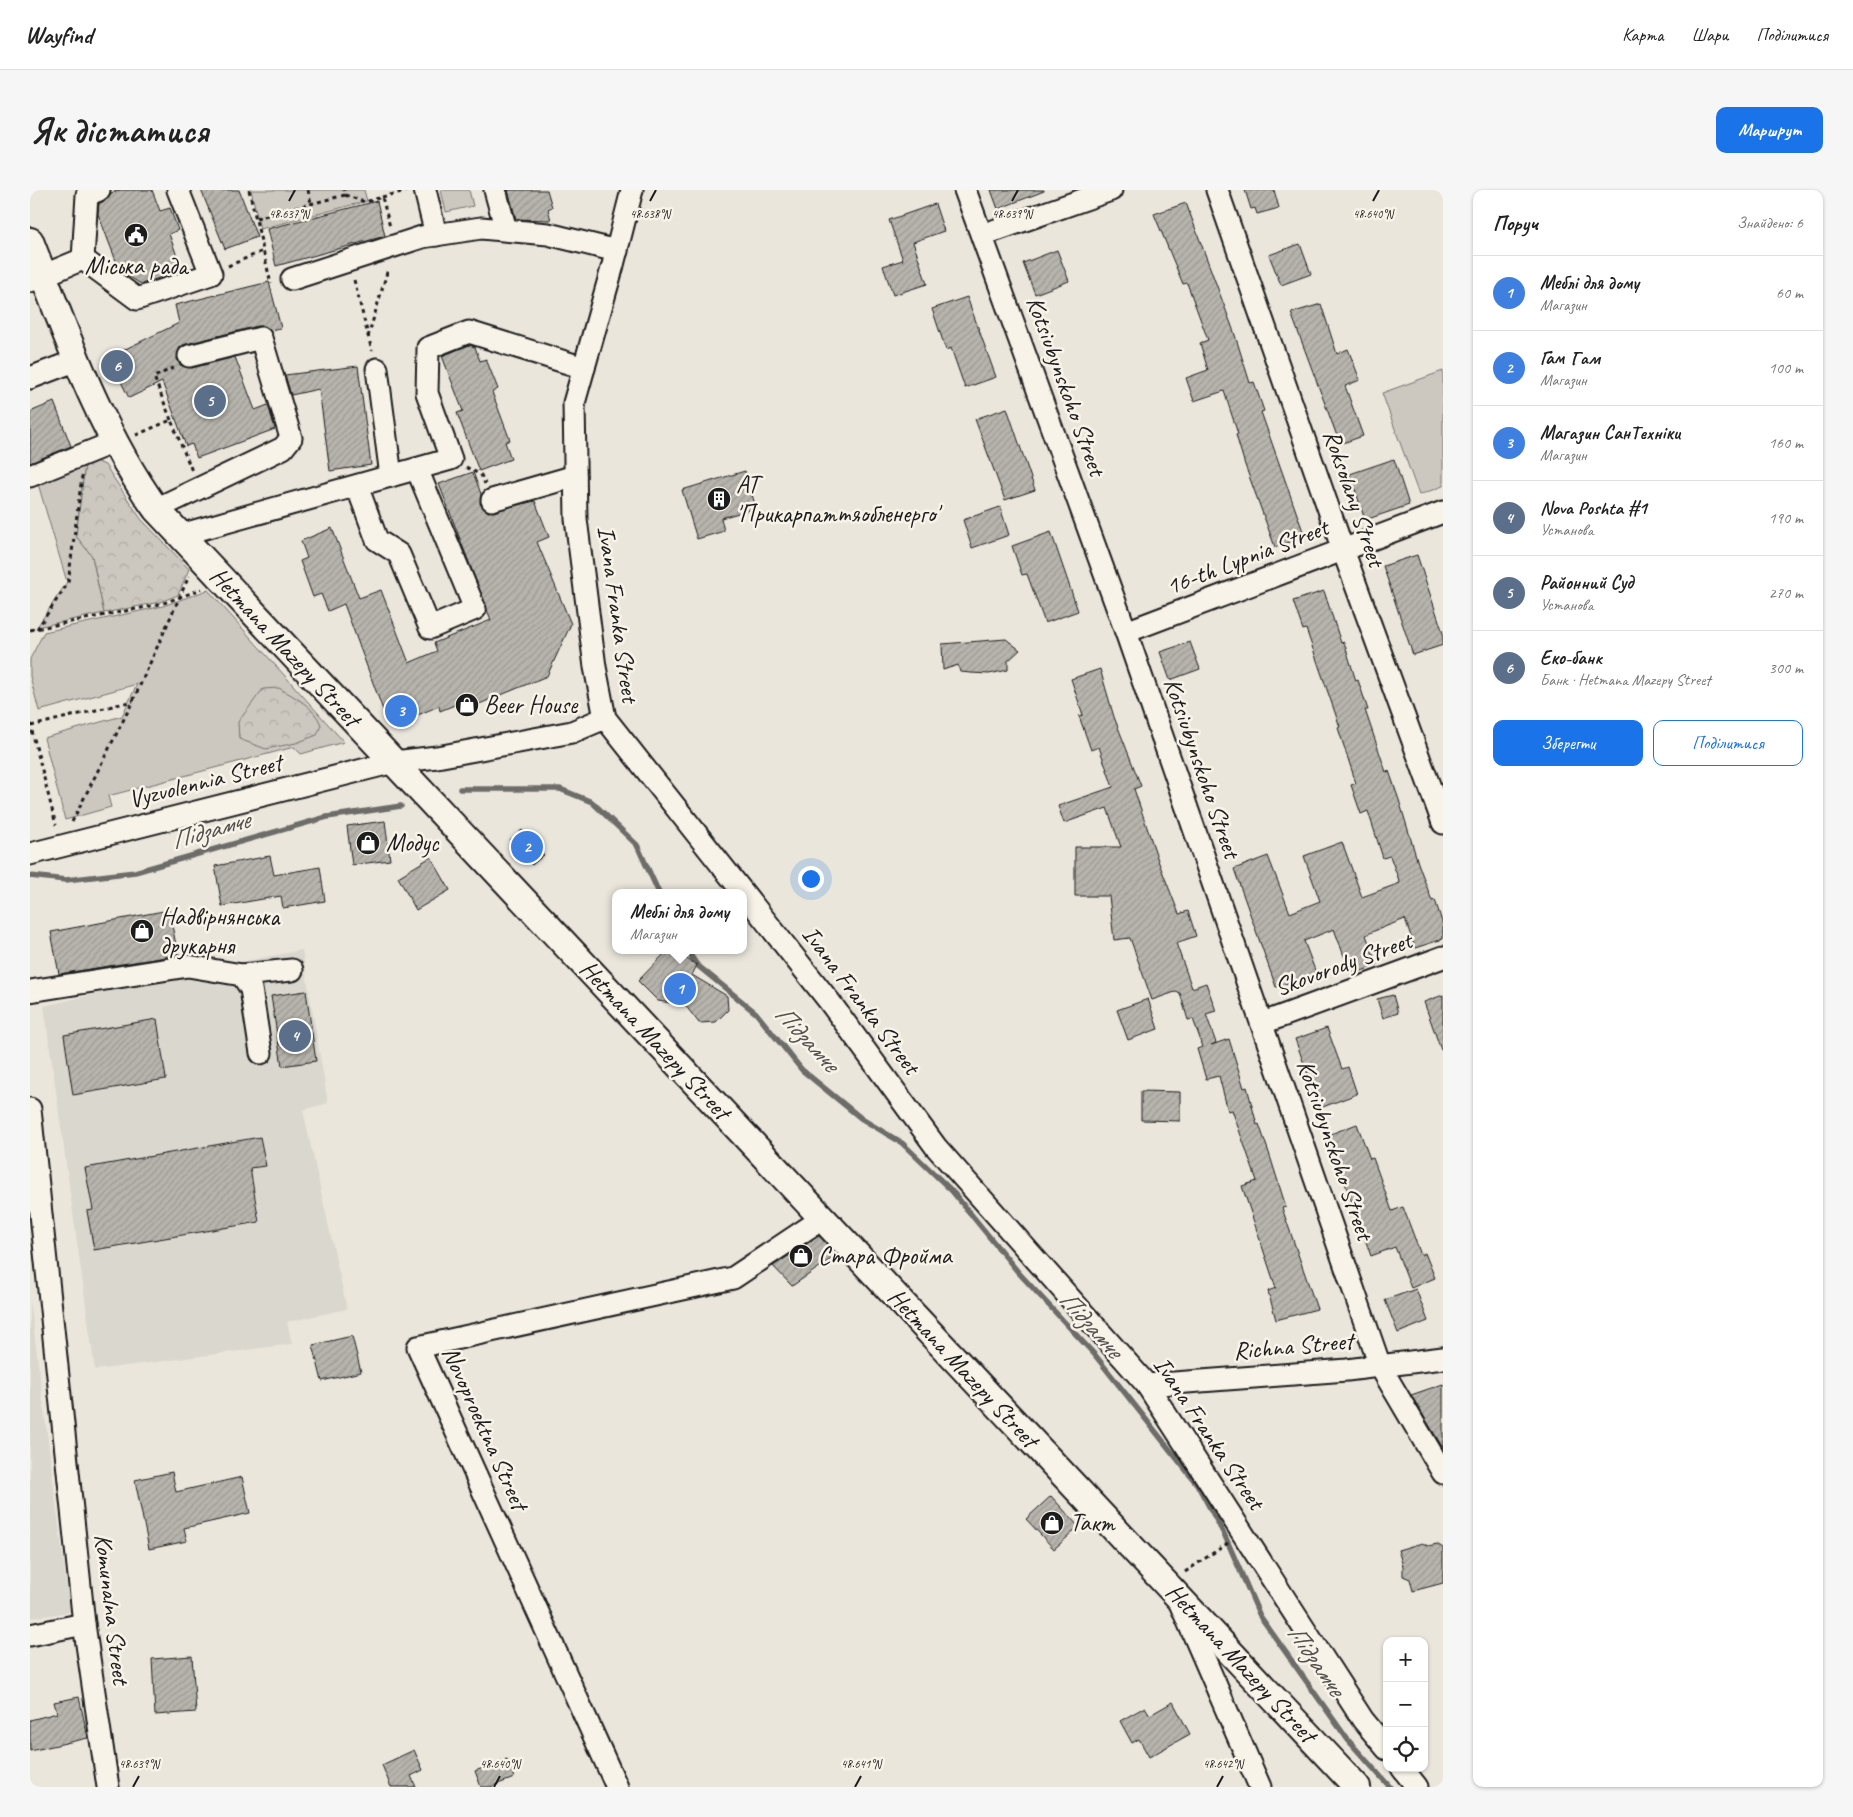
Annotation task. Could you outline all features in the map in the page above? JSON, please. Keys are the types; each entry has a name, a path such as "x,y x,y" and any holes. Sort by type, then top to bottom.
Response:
{"main road":[{"name":"Hetmana Mazepy Street","path":"30,242 37,278 77,360 95,406 122,439 138,484 156,508 822,1218 1179,1582 1357,1787"}],"street":[{"path":"83,259 87,195 99,190"},
{"path":"83,259 137,299 211,274 178,190"},
{"path":"425,190 436,235"},
{"path":"495,190 506,230"},
{"name":"Ivana Franka Street","path":"632,190 617,251 574,403 576,518 595,667 605,718 740,889"},
{"name":"Kotsiubynskoho Street","path":"966,190 1126,632 1263,1023 1380,1366 1443,1473"},
{"path":"982,235 1111,190"},
{"name":"Roksolany Street","path":"1217,190 1343,550 1443,823"},
{"path":"292,279 394,246 436,235 481,228 548,234 617,251"},
{"path":"37,278 83,259"},
{"path":"180,535 451,459 427,393 428,348 469,332 584,368"},
{"path":"156,508 283,448 292,438 261,338 189,356"},
{"path":"30,378 77,360"},
{"path":"377,369 391,476"},
{"path":"30,476 122,439"},
{"path":"356,486 377,540 399,554 430,628 475,609 418,469"},
{"path":"492,500 575,476"},
{"name":"16-th Lypnia Street","path":"1126,632 1443,512"},
{"name":"Vyzvolennia Street","path":"30,854 394,762 437,757 572,732 605,718"},
{"name":"Ivana Franka Street","path":"747,897 829,1001 936,1147 1148,1384 1363,1720 1383,1744"},
{"name":"Skovorody Street","path":"1263,1023 1443,957"},
{"path":"30,991 188,966 242,975 292,970"},
{"path":"242,975 250,989 261,1052"},
{"name":"Komunalna Street","path":"30,1109 84,1624 108,1787"},
{"name":"Novoproektna Street","path":"617,1787 418,1347 732,1278 822,1218"},
{"name":"Richna Street","path":"1148,1384 1380,1366 1443,1358"},
{"path":"1179,1582 1260,1787"},
{"path":"30,1635 84,1624"},
{"path":"1405,1772 1417,1787"}],"path":[{"path":"249,190 271,284 292,279"},
{"path":"308,190 312,203"},
{"path":"344,190 345,195"},
{"path":"256,218 345,195 365,202 409,190"},
{"path":"368,336 394,246 382,197"},
{"path":"211,274 263,251"},
{"path":"349,261 377,369"},
{"path":"189,356 181,364 154,377 199,488"},
{"path":"122,439 171,420"},
{"path":"451,459 481,475 492,500"},
{"path":"37,629 68,583 83,474"},
{"path":"72,822 133,701 192,569"},
{"path":"30,630 161,604 208,587"},
{"path":"56,825 30,724 133,701"},
{"path":"1179,1582 1243,1533"}],"shaded area":[{"path":"302,950 328,1103 303,1110 347,1309 287,1322 292,1344 95,1370 44,1006 184,973"},
{"path":"30,1300 70,1612 30,1618"}],"green space":[{"path":"251,190 364,190 367,201 260,229"},
{"path":"441,190 469,190 473,206 446,212"},
{"path":"1443,371 1443,486 1419,495 1382,393"},
{"path":"86,457 76,536 92,556 104,613 37,627 67,582 36,477"},
{"path":"86,457 105,465 141,519 189,569 178,595 160,602 104,613 92,556 76,536"},
{"path":"208,590 344,742 301,754 294,747 108,796 111,807 65,820 44,738 122,716 137,684 39,711 30,676 30,659 44,632 163,606"},
{"path":"279,688 304,703 314,713 321,725 317,735 296,743 266,749 239,739 238,722 263,689"}],"building":[{"name":"Міська рада","path":"119,190 152,190 160,211 170,208 178,230 169,234 181,267 167,272 168,275 141,284 120,271 98,214 99,204 109,198 111,193"},
{"path":"201,190 239,190 257,237 225,249"},
{"path":"508,190 547,190 552,207 548,209 551,220 516,219"},
{"path":"991,190 1044,190 1044,191 998,209"},
{"path":"1245,190 1274,190 1279,208 1257,214 1255,208 1251,209"},
{"path":"377,201 385,236 276,266 267,229"},
{"path":"1186,203 1234,332 1250,383 1254,382 1264,411 1261,412 1305,537 1275,547 1245,465 1236,435 1238,434 1224,391 1194,401 1186,378 1208,370 1200,343 1208,340 1187,283 1183,284 1154,214"},
{"path":"935,204 944,231 913,242 927,284 893,295 883,266 903,260 889,220"},
{"path":"1300,244 1311,274 1281,285 1269,255"},
{"path":"1057,250 1069,281 1035,294 1023,263"},
{"path":"269,282 281,328 270,330 265,326 258,326 186,344 180,347 177,359 180,365 192,368 235,357 255,410 268,405 275,429 197,458 192,444 186,446 162,382 129,398 109,357 179,323 175,305"},
{"path":"967,297 996,377 965,388 951,348 946,350 932,309"},
{"path":"1321,304 1337,354 1348,349 1360,380 1345,386 1363,436 1340,444 1291,313"},
{"path":"469,345 475,347 480,361 486,359 498,389 492,392 510,440 505,442 511,459 479,471 457,413 463,411 442,356"},
{"path":"358,366 371,465 330,471 319,389 291,395 285,375"},
{"path":"54,402 71,446 30,463 30,412"},
{"path":"1007,408 1035,490 1005,500 975,419"},
{"path":"1394,459 1409,505 1365,520 1350,474"},
{"name":"АТ 'Прикарпаттяобленерго'","path":"745,471 756,508 721,518 724,531 697,539 682,490"},
{"path":"473,472 481,494 480,504 488,512 535,501 549,537 537,542 571,624 547,676 472,707 469,699 440,711 439,706 406,720 399,703 383,710 344,604 328,611 321,594 313,597 300,561 307,558 301,541 332,528 359,598 381,590 409,663 437,651 434,643 491,620 439,484"},
{"path":"1000,507 1009,535 972,548 963,520"},
{"path":"1051,532 1078,611 1045,623 1027,574 1022,575 1012,546"},
{"path":"1417,555 1443,633 1443,645 1413,655 1383,566"},
{"path":"1324,591 1341,643 1344,642 1356,681 1358,680 1368,710 1365,710 1386,772 1389,771 1418,863 1432,901 1435,900 1443,925 1443,939 1415,948 1405,919 1374,931 1366,935 1377,965 1351,975 1334,929 1304,941 1316,973 1276,987 1234,869 1268,856 1290,913 1320,901 1304,856 1342,842 1362,897 1400,883 1390,856 1383,858 1368,811 1361,814 1351,785 1356,783 1338,728 1340,727 1306,629 1303,630 1293,601"},
{"path":"1006,639 1020,650 1008,661 1008,670 989,674 960,672 958,665 943,670 942,644"},
{"path":"1190,642 1200,669 1170,680 1160,652"},
{"path":"1100,669 1114,717 1141,786 1134,789 1159,863 1179,914 1188,911 1196,936 1176,943 1192,988 1206,983 1216,1011 1206,1014 1216,1043 1211,1045 1229,1039 1244,1088 1247,1087 1257,1125 1259,1124 1269,1153 1286,1207 1282,1208 1317,1309 1276,1320 1268,1291 1276,1288 1242,1186 1257,1181 1232,1110 1228,1111 1219,1076 1206,1079 1197,1049 1203,1047 1193,1019 1188,1020 1180,993 1175,992 1152,1000 1130,938 1114,940 1109,896 1075,896 1075,847 1121,847 1107,808 1064,823 1058,806 1113,787 1099,747 1091,750 1079,716 1083,715 1071,679"},
{"name":"Модус","path":"385,821 390,860 352,865 347,826"},
{"path":"522,830 544,855 532,865 510,840"},
{"path":"270,856 274,875 320,867 325,901 283,908 281,896 222,906 215,866"},
{"path":"431,857 450,890 416,910 398,877"},
{"path":"169,910 178,955 59,974 51,932"},
{"path":"664,954 679,954 697,965 692,975 727,996 728,1010 716,1022 699,1023 685,1005 658,1001 638,981"},
{"path":"306,991 316,1061 282,1066 271,996"},
{"path":"1393,995 1398,1013 1383,1018 1377,999"},
{"path":"1443,995 1443,1050 1441,1050 1424,1002"},
{"path":"1148,999 1158,1029 1128,1040 1117,1010"},
{"path":"157,1019 166,1079 73,1095 64,1035"},
{"path":"1327,1028 1342,1069 1348,1067 1357,1094 1320,1108 1295,1039"},
{"path":"1141,1091 1180,1092 1180,1121 1141,1120"},
{"path":"1357,1124 1370,1159 1373,1158 1392,1211 1403,1207 1421,1255 1425,1253 1435,1278 1411,1288 1395,1247 1371,1256 1328,1135"},
{"path":"260,1137 266,1166 250,1168 259,1222 94,1250 87,1211 93,1210 85,1168"},
{"name":"Стара Фройма","path":"819,1236 837,1255 792,1286 773,1266"},
{"path":"1416,1289 1428,1321 1398,1333 1385,1300"},
{"path":"352,1336 361,1372 322,1381 313,1345"},
{"path":"1443,1384 1443,1448 1411,1395"},
{"path":"172,1472 176,1492 242,1477 250,1513 184,1528 187,1541 149,1549 135,1480"},
{"name":"Такт","path":"1051,1496 1079,1527 1054,1549 1026,1519"},
{"path":"1422,1543 1428,1546 1437,1544 1443,1548 1443,1583 1413,1591 1410,1579 1403,1576 1403,1566 1398,1550"},
{"path":"192,1656 196,1712 155,1715 152,1659"},
{"path":"79,1697 88,1738 30,1751 30,1720 57,1713 54,1702"},
{"path":"1173,1702 1190,1734 1149,1757 1139,1739 1132,1743 1120,1721 1145,1707 1150,1715"},
{"path":"414,1750 423,1770 411,1776 416,1787 391,1787 382,1765"},
{"path":"507,1759 514,1778 490,1787 481,1787 475,1771"}],"waterway":[{"name":"Підзамче","path":"460,789 560,789 592,802 637,845 657,889"},
{"name":"Підзамче","path":"30,876 66,880 135,872 327,817 401,806"},
{"name":"Підзамче","path":"690,954 697,965 756,1013 802,1070 862,1119 902,1143 952,1191 1018,1272 1095,1355 1197,1484 1225,1536 1260,1616 1348,1740 1390,1787"}],"place":[{"name":"Міська рада","path":"136,235"},
{"name":"Еко-банк","path":"117,366"},
{"name":"Районний Суд","path":"210,401"},
{"name":"АТ 'Прикарпаттяобленерго'","path":"719,499"},
{"name":"Beer House","path":"467,705"},
{"name":"Магазин СанТехніки","path":"401,711"},
{"name":"Модус","path":"368,843"},
{"name":"Гам Гам","path":"527,847"},
{"name":"Надвірнянська друкарня","path":"142,931"},
{"name":"Меблі для дому","path":"680,989"},
{"name":"Nova Poshta #1","path":"295,1036"},
{"name":"Стара Фройма","path":"801,1256"},
{"name":"Такт","path":"1052,1523"}]}
